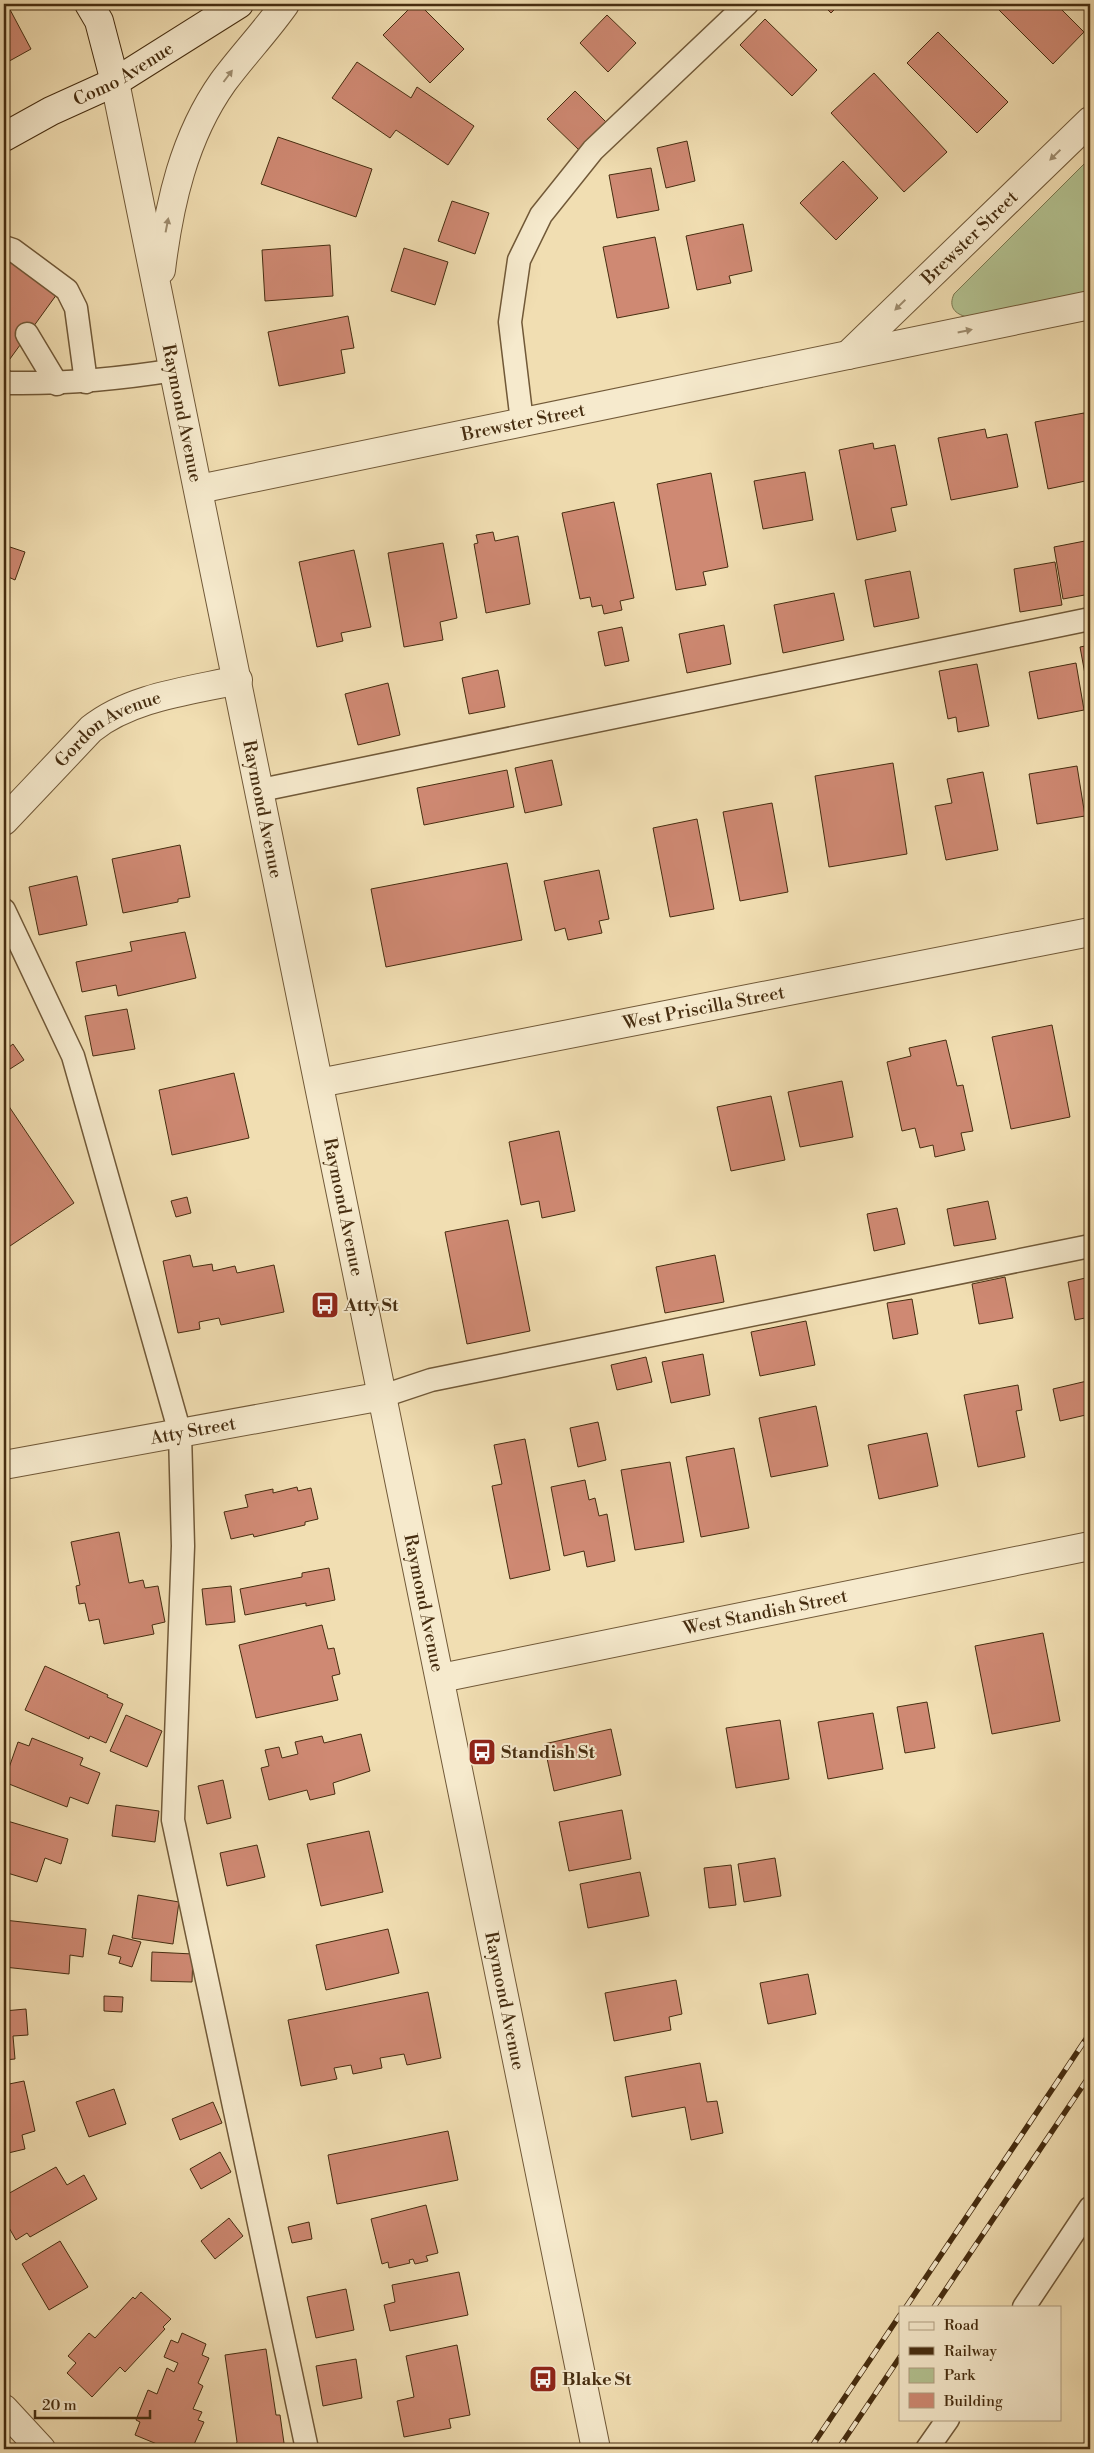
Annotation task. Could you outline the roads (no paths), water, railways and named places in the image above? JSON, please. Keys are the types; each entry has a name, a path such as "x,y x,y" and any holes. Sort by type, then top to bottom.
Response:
{"street":[{"name":"Raymond Avenue","path":"89,4 99,21 115,82 159,291 596,2449"},
{"name":"Como Avenue","path":"4,137 51,111 115,82 239,4"},
{"path":"159,291 166,230 174,193 194,133 222,84 285,4"},
{"name":"Brewster Street","path":"848,355 1090,121"},
{"name":"Brewster Street","path":"199,489 1090,305"},
{"name":"Gordon Avenue","path":"4,821 91,729 105,718 119,710 180,692 238,680"},
{"name":"West Priscilla Street","path":"319,1083 1090,932"},
{"name":"Atty Street","path":"4,1465 383,1396"},
{"name":"West Standish Street","path":"441,1678 1090,1546"},
{"path":"4,2409 41,2449"}],"lane":[{"path":"522,422 510,322 519,260 541,215 593,150 747,4"},
{"path":"4,247 12,250 67,290 76,308 86,382"},
{"path":"28,334 57,384"},
{"path":"4,381 8,383 57,384 116,380 175,370"},
{"path":"261,790 1090,619"},
{"path":"4,910 73,1056 180,1433 183,1546 173,1820 307,2449"},
{"path":"383,1396 431,1380 1090,1246"},
{"path":"1025,2306 1090,2208"},
{"path":"927,2449 947,2420"}],"railway":[{"path":"907,2306 1090,2033"},
{"path":"935,2306 1090,2075"},
{"path":"810,2449 899,2316"},
{"path":"838,2449 899,2358"}],"place":[{"name":"Atty St","path":"325,1305"},
{"name":"Standish St","path":"482,1752"},
{"name":"Blake St","path":"543,2379"}]}
